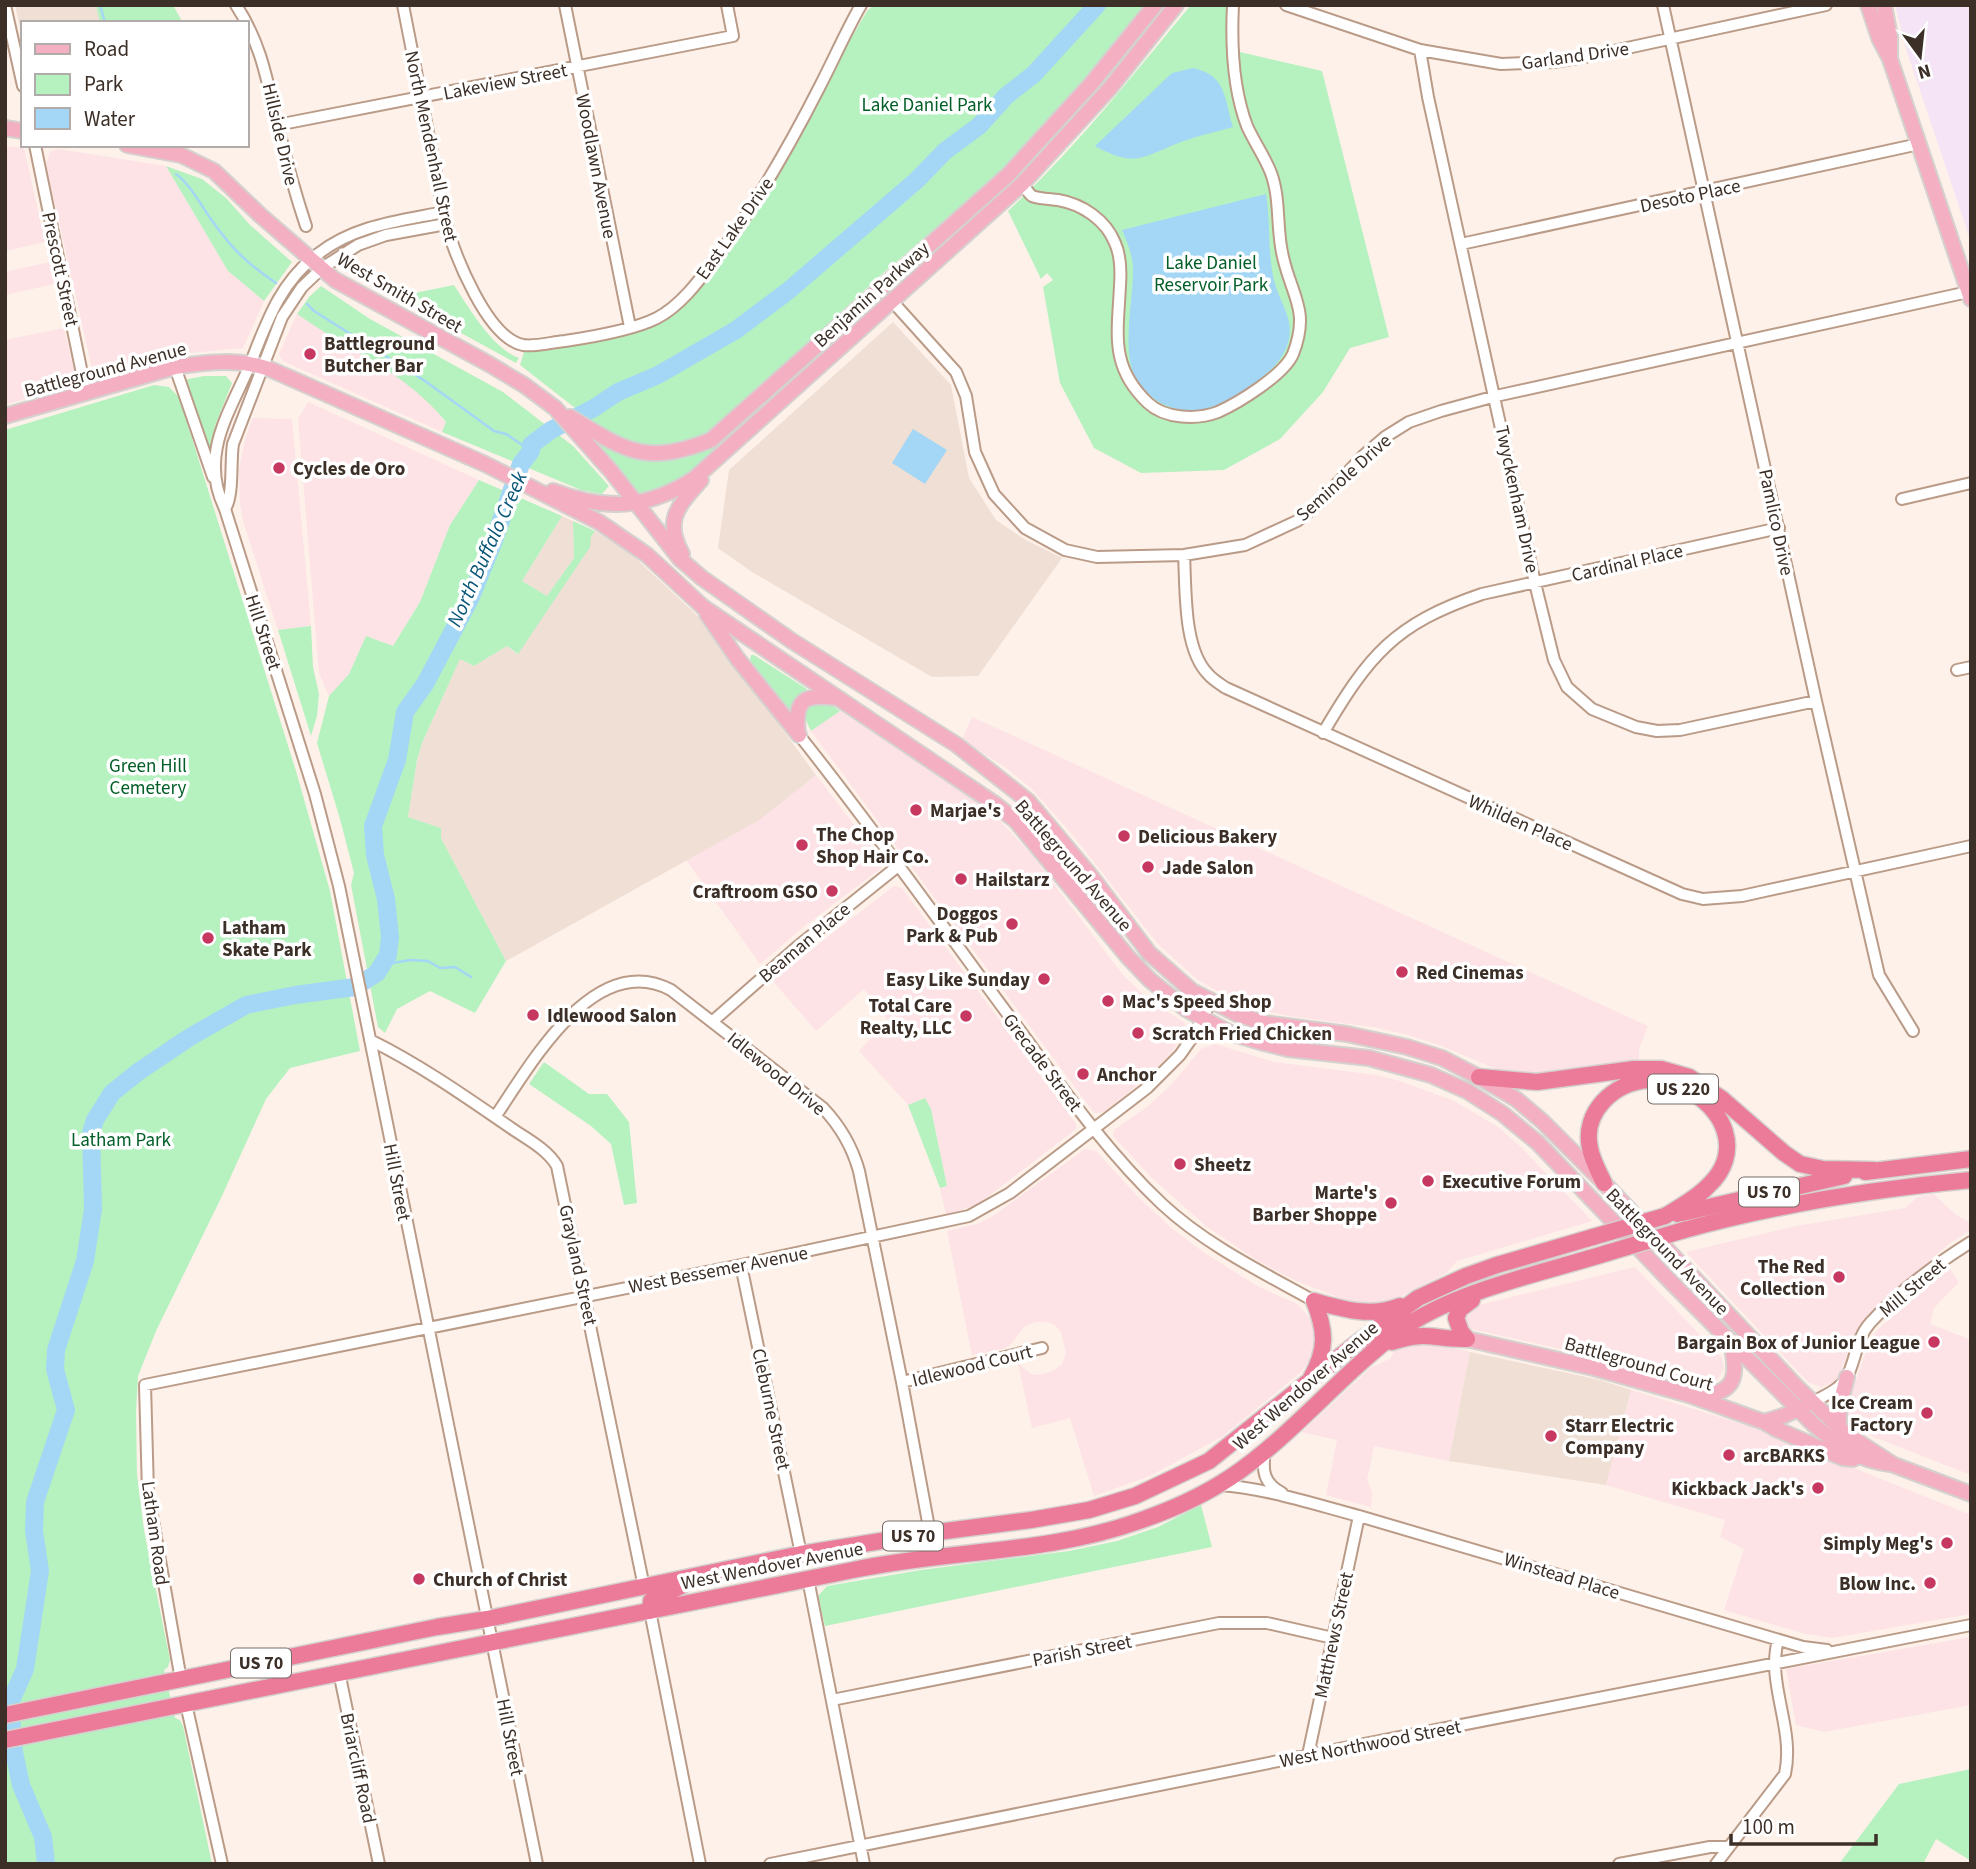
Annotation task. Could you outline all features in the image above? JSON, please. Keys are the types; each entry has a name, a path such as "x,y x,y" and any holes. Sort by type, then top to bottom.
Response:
{"highway":[{"path":"1479,1077 1537,1082 1634,1069 1661,1069 1689,1077 1712,1092 1800,1164 1823,1170 1874,1170"},
{"name":"US 220","path":"1605,1183 1589,1147 1590,1126 1600,1103 1619,1089 1649,1080 1665,1083 1699,1097 1710,1105 1724,1127 1728,1147 1725,1161 1719,1174 1705,1189 1665,1216"},
{"name":"West Wendover Avenue","path":"5,1714 802,1554 1089,1510 1135,1496 1209,1461 1418,1298 1441,1287 1497,1265 1665,1216 1874,1170 1970,1159"},
{"name":"West Wendover Avenue","path":"5,1740 808,1579 906,1561 1084,1537 1149,1518 1218,1485 1265,1450 1401,1330 1436,1309 1488,1289 1684,1230 1761,1210 1889,1187 1971,1180"},
{"path":"1467,1339 1457,1323 1457,1313 1488,1289"},
{"path":"1314,1301 1370,1313 1387,1311 1418,1298"},
{"path":"1308,1382 1325,1345 1321,1318 1314,1301"},
{"name":"US 220","path":"1380,1347 1417,1335 1467,1339"},
{"path":"650,1611 651,1601 657,1597 704,1575"}],"main road":[{"name":"Benjamin Parkway","path":"581,429 620,446 640,452 663,454 689,449 710,440 1008,175 1091,84 1155,5"},
{"name":"Benjamin Parkway","path":"535,488 600,504 634,503 664,496 680,488 719,459 1022,184 1110,88 1176,5"},
{"path":"1868,5 1890,60 1969,296"},
{"path":"1884,5 1890,37 1890,60"},
{"name":"West Smith Street","path":"138,147 181,155 214,171 335,280 524,385 581,429 634,503"},
{"name":"Battleground Avenue","path":"5,416 175,367 199,363 257,365 485,464 599,522 646,555 702,607 974,788 1016,821 1136,965 1186,1009 1230,1033 1287,1049 1369,1058 1399,1065 1467,1091 1503,1114 1538,1143 1731,1344 1834,1442 1868,1461 1895,1465 1971,1494"},
{"path":"690,567 675,538 673,520 684,499 719,459"},
{"name":"Battleground Avenue","path":"634,503 680,559 712,586 792,641 957,745 1017,792 1050,827 1149,953 1192,991 1211,1002 1264,1023 1347,1034 1442,1058 1516,1099 1605,1183 1813,1402 1839,1427 1895,1465"},
{"path":"702,607 737,659 799,735"},
{"path":"799,735 798,707 803,701 815,696 840,699"},
{"name":"Battleground Court","path":"1467,1339 1594,1368 1689,1395 1764,1422"},
{"path":"1689,1395 1716,1393 1730,1385 1736,1371 1731,1344"},
{"path":"1839,1427 1839,1408 1847,1377"},
{"path":"1764,1422 1813,1402"},
{"name":"US 220","path":"1764,1422 1843,1458 1868,1461"}],"street":[{"path":"5,5 21,77"},
{"name":"Hillside Drive","path":"236,5 246,21"},
{"name":"North Mendenhall Street","path":"403,5 446,223 455,256 475,296 502,332 523,345"},
{"name":"Woodlawn Avenue","path":"565,5 630,327"},
{"name":"Lakeview Street","path":"277,125 733,36 727,5"},
{"name":"East Lake Drive","path":"523,345 569,340 630,327 657,318 676,305 701,279 736,232 785,152 861,5"},
{"path":"1022,184 1032,196 1076,204 1103,223 1115,243 1121,266 1117,349 1124,372 1137,392 1151,406 1171,414 1195,418 1217,412 1274,376 1292,357 1301,314 1283,257 1276,192 1271,173 1247,124 1239,95 1234,71 1233,5"},
{"name":"Garland Drive","path":"1286,5 1420,50 1501,64 1554,62 1670,40 1826,5"},
{"name":"Pamlico Drive","path":"1663,5 1879,975 1913,1031"},
{"name":"Hillside Drive","path":"248,24 261,52 277,125 306,226"},
{"name":"Twyckenham Drive","path":"1420,50 1535,583 1559,675 1575,696 1591,709 1636,727 1657,731 1680,730 1816,701"},
{"name":"Desoto Place","path":"1461,244 1919,145"},
{"name":"Prescott Street","path":"35,147 86,393"},
{"name":"Hill Street","path":"225,509 230,499 233,444 279,295 316,264 335,242 364,229 444,212"},
{"name":"Hill Street","path":"316,264 375,239 446,223"},
{"name":"Seminole Drive","path":"892,301 956,372 966,396 975,452 994,494 1025,528 1065,550 1097,558 1184,555 1244,545 1271,534 1297,521 1318,504 1385,436 1420,418 1496,396 1969,296"},
{"name":"Hill Street","path":"216,486 215,473 221,429 257,365"},
{"name":"Hill Street","path":"175,367 225,509 315,794 339,886 537,1864"},
{"path":"1902,499 1971,483"},
{"name":"Cardinal Place","path":"1324,733 1352,684 1370,661 1396,636 1442,608 1482,594 1779,528"},
{"name":"Whilden Place","path":"1184,555 1191,639 1197,658 1207,674 1226,688 1682,894 1703,899 1742,896 1971,846"},
{"path":"1956,670 1971,667"},
{"name":"Grecade Street","path":"799,735 852,802 1093,1129 1127,1168 1164,1206 1211,1242 1314,1301"},
{"name":"Beaman Place","path":"713,1021 797,947 898,866"},
{"name":"Idlewood Drive","path":"495,1117 542,1048 566,1020 580,1007 617,985 639,980 661,984 812,1098 835,1121 854,1154 902,1382 930,1533"},
{"name":"West Bessemer Avenue","path":"145,1385 741,1265 969,1216 985,1209 1027,1180 1135,1099 1180,1055 1211,1002"},
{"name":"Grayland Street","path":"370,1040 397,1054 495,1117 551,1156 557,1166 644,1587"},
{"name":"Mill Street","path":"1847,1377 1857,1345 1868,1325 1923,1277 1971,1242"},
{"name":"Cleburne Street","path":"741,1265 802,1554"},
{"name":"Idlewood Court","path":"902,1382 1042,1348"},
{"path":"1813,1402 1834,1390 1847,1377"},
{"name":"Latham Road","path":"145,1385 148,1492 181,1680"},
{"name":"Winstead Place","path":"1265,1450 1263,1468 1267,1480 1275,1490 1290,1497"},
{"name":"Winstead Place","path":"1218,1485 1290,1497 1778,1640 1803,1647 1834,1650"},
{"name":"Matthews Street","path":"1308,1755 1359,1516"},
{"path":"808,1579 864,1864"},
{"path":"650,1611 700,1864"},
{"name":"Parish Street","path":"832,1700 1234,1621 1267,1623 1333,1638"},
{"name":"West Northwood Street","path":"770,1864 1308,1755 1815,1657 1834,1650 1971,1625"},
{"path":"1716,1864 1785,1774 1789,1758 1788,1741 1773,1656 1778,1640"},
{"name":"Briarcliff Road","path":"339,1672 379,1864"},
{"path":"187,1704 222,1864"},
{"path":"1619,1864 1710,1847 1729,1847"}],"shaded area":[{"path":"15,5 96,5 100,21 21,21 21,32"},
{"path":"1895,5 1971,5 1971,242 1906,49"},
{"path":"5,146 24,148 45,242 5,251"},
{"path":"58,149 166,166 228,271 264,301 243,348 179,354 94,377 46,164 50,152"},
{"path":"50,262 54,284 5,295 5,272"},
{"path":"297,314 401,378 431,403 446,423 442,432 283,361 279,354"},
{"path":"893,322 951,385 969,478 996,520 1024,539 1062,558 978,676 932,677 752,572 718,548 729,470"},
{"path":"64,328 77,384 5,405 5,340"},
{"path":"308,402 479,480 450,525 420,602 393,646 366,636 349,674 329,696 319,673 298,419"},
{"path":"253,418 292,419 311,626 278,630 243,521 239,469"},
{"path":"562,516 573,521 574,558 547,596 522,581"},
{"path":"595,531 629,552 701,619 816,775 759,820 506,961 441,838 441,828 408,817 417,760 460,659 474,666 507,646 517,654"},
{"path":"840,711 976,801 1000,821 1031,854 1123,975 1149,1000 1185,1023 1187,1032 1167,1057 1145,1079 1105,1111 1094,1113 811,731"},
{"path":"972,717 1648,1026 1639,1049 1639,1064 1539,1078 1510,1075 1442,1046 1405,1034 1289,1016 1232,999 1198,980 1158,944 1072,834 1031,788 1005,767 962,740"},
{"path":"816,775 882,864 880,869 760,964 686,860 759,819"},
{"path":"894,886 902,888 1076,1124 1076,1129 978,1204 946,1215 940,1188 947,1186 931,1109 925,1098 908,1105 859,1051 888,1020 864,989 816,1031 772,980"},
{"path":"1215,1044 1274,1062 1376,1075 1454,1101 1498,1127 1521,1147 1592,1221 1457,1261 1446,1273 1388,1303 1364,1307 1294,1280 1255,1259 1206,1226 1151,1177 1113,1136 1114,1130 1147,1107 1171,1085 1201,1049"},
{"path":"1085,1149 1096,1151 1138,1197 1169,1226 1203,1252 1259,1287 1297,1304 1310,1318 1317,1339 1315,1352 1302,1371 1223,1436 1150,1476 1094,1496 1070,1418 1032,1428 1018,1363 1031,1374 1040,1375 1053,1371 1062,1364 1066,1353 1061,1332 1055,1325 1036,1322 1025,1326 1004,1349 972,1355 947,1231 977,1224 993,1216"},
{"path":"1934,1194 1956,1215 1971,1223 1971,1230 1950,1243 1876,1306 1856,1332 1838,1377 1821,1387 1808,1382 1686,1252 1796,1226 1905,1208 1918,1197"},
{"path":"1635,1267 1722,1358 1724,1369 1716,1382 1702,1385 1666,1377 1557,1348 1471,1329 1465,1321 1465,1315 1475,1306"},
{"path":"1950,1269 1959,1282 1934,1308 1930,1324 1971,1340 1971,1475 1874,1437 1854,1425 1845,1411 1870,1340 1878,1329"},
{"path":"1431,1343 1470,1352 1449,1461 1374,1446 1367,1480 1372,1492 1371,1507 1326,1495 1337,1440 1302,1432 1372,1367 1390,1359 1394,1352 1403,1347"},
{"path":"1470,1352 1600,1380 1631,1390 1606,1485 1449,1461"},
{"path":"1631,1390 1749,1426 1971,1515 1971,1614 1832,1638 1806,1634 1724,1610 1744,1549 1720,1537 1725,1520 1606,1485"},
{"path":"1971,1637 1971,1705 1824,1732 1796,1725 1786,1669"}],"green space":[{"path":"96,5 173,5 182,21 100,21"},
{"name":"Lake Daniel Park","path":"874,5 1146,5 1030,146 880,276 708,435 663,449 616,440 520,365 524,352 551,350 635,332 677,307 732,246 769,189 826,81 867,11"},
{"name":"Lake Daniel Reservoir Park","path":"1191,5 1226,5 1227,49 1322,71 1389,337 1350,348 1323,392 1280,439 1224,470 1141,473 1094,448 1060,383 1043,287 1053,280 1047,273 1041,279 1008,211 1080,137"},
{"path":"166,166 202,179 226,198 250,225 292,262 264,301 228,271"},
{"path":"454,285 491,337 519,358 516,363 395,297"},
{"path":"321,286 370,319 503,392 573,446 609,486 602,494 581,490 442,432 446,422 413,390 376,363 297,314"},
{"path":"204,376 226,376 232,383 215,426 210,457 186,381"},
{"path":"154,385 169,387 179,397 296,771 330,891 360,1051 290,1068 266,1099 156,1331 138,1376 137,1474 144,1530 170,1660 164,1670 175,1718 180,1720 183,1726 212,1864 5,1864 5,430"},
{"path":"596,441 627,457 657,462 687,457 719,444 721,447 684,476 641,495"},
{"path":"479,480 562,516 522,581 547,596 574,558 573,521 595,531 590,547 518,654 507,646 474,666 460,659 417,760 408,817 441,828 441,838 506,961 475,1013 430,991 397,1009 385,1033 378,1027 351,885 354,873 317,743 329,696 349,674 366,636 393,646 420,602 450,525"},
{"path":"311,626 313,667 319,694 317,716 311,736 278,630"},
{"path":"751,655 807,689 796,700 791,712 789,713 750,660"},
{"path":"827,702 840,711 811,731 805,713 807,709 814,704"},
{"path":"544,1062 589,1094 607,1094 629,1122 637,1203 624,1205 611,1144 591,1126 529,1084"},
{"path":"925,1098 931,1109 947,1186 940,1188 908,1105"},
{"path":"1201,1505 1212,1547 825,1626 818,1596 827,1586 921,1570 1069,1551 1117,1541 1158,1527"},
{"path":"1971,1769 1971,1861 1936,1839 1923,1864 1839,1864 1899,1784"}],"water":[{"path":"1193,68 1204,71 1218,82 1233,127 1190,139 1141,158 1121,157 1095,146 1172,73"},
{"path":"1266,194 1273,273 1290,331 1287,347 1274,367 1261,378 1219,404 1188,411 1165,405 1143,389 1132,369 1129,356 1129,325 1133,266 1122,230"},
{"path":"913,429 947,450 925,484 892,463"}],"waterway":[{"path":"100,5 104,21"},
{"name":"North Buffalo Creek","path":"46,1864 43,1837 21,1785 14,1752 10,1703 25,1669 40,1571 34,1531 35,1502 66,1410 55,1369 56,1350 85,1261 93,1209 91,1133 95,1120 112,1093 138,1072 190,1037 246,1005 355,987 377,973 388,955 390,937 386,899 375,855 373,826 397,760 405,712 425,684 470,599 521,464 531,451 531,445 551,430 618,392 658,375 736,330 788,291 917,180 945,151 979,126 1006,96 1034,74 1097,5"},
{"path":"176,174 192,190 234,248 276,283"},
{"path":"307,304 425,381 494,431 506,434 531,451"},
{"path":"377,973 393,963 410,960 428,961 440,968 455,967 471,977"},
{"name":"North Buffalo Creek","path":"5,1699 10,1703"}],"place":[{"name":"Battleground Butcher Bar","path":"310,354"},
{"name":"Cycles de Oro","path":"279,468"},
{"name":"Marjae's","path":"916,810"},
{"name":"Delicious Bakery","path":"1124,836"},
{"name":"The Chop Shop Hair Co.","path":"802,845"},
{"name":"Jade Salon","path":"1148,867"},
{"name":"Hailstarz","path":"961,879"},
{"name":"Craftroom GSO","path":"832,891"},
{"name":"Doggos Park & Pub","path":"1012,924"},
{"name":"Latham Skate Park","path":"208,938"},
{"name":"Red Cinemas","path":"1402,972"},
{"name":"Easy Like Sunday","path":"1044,979"},
{"name":"Mac's Speed Shop","path":"1108,1001"},
{"name":"Idlewood Salon","path":"533,1015"},
{"name":"Total Care Realty, LLC","path":"966,1016"},
{"name":"Scratch Fried Chicken","path":"1138,1033"},
{"name":"Anchor","path":"1083,1074"},
{"name":"Sheetz","path":"1180,1164"},
{"name":"Executive Forum","path":"1428,1181"},
{"name":"Marte's Barber Shoppe","path":"1391,1203"},
{"name":"The Red Collection","path":"1839,1277"},
{"name":"Bargain Box of Junior League","path":"1934,1342"},
{"name":"Ice Cream Factory","path":"1927,1413"},
{"name":"Starr Electric Company","path":"1551,1436"},
{"name":"arcBARKS","path":"1729,1455"},
{"name":"Kickback Jack's","path":"1818,1488"},
{"name":"Simply Meg's","path":"1947,1543"},
{"name":"Church of Christ","path":"419,1579"},
{"name":"Blow Inc.","path":"1930,1583"}],"park label":[{"name":"Green Hill Cemetery","path":"148,776"},
{"name":"Latham Park","path":"121,1139"}]}
